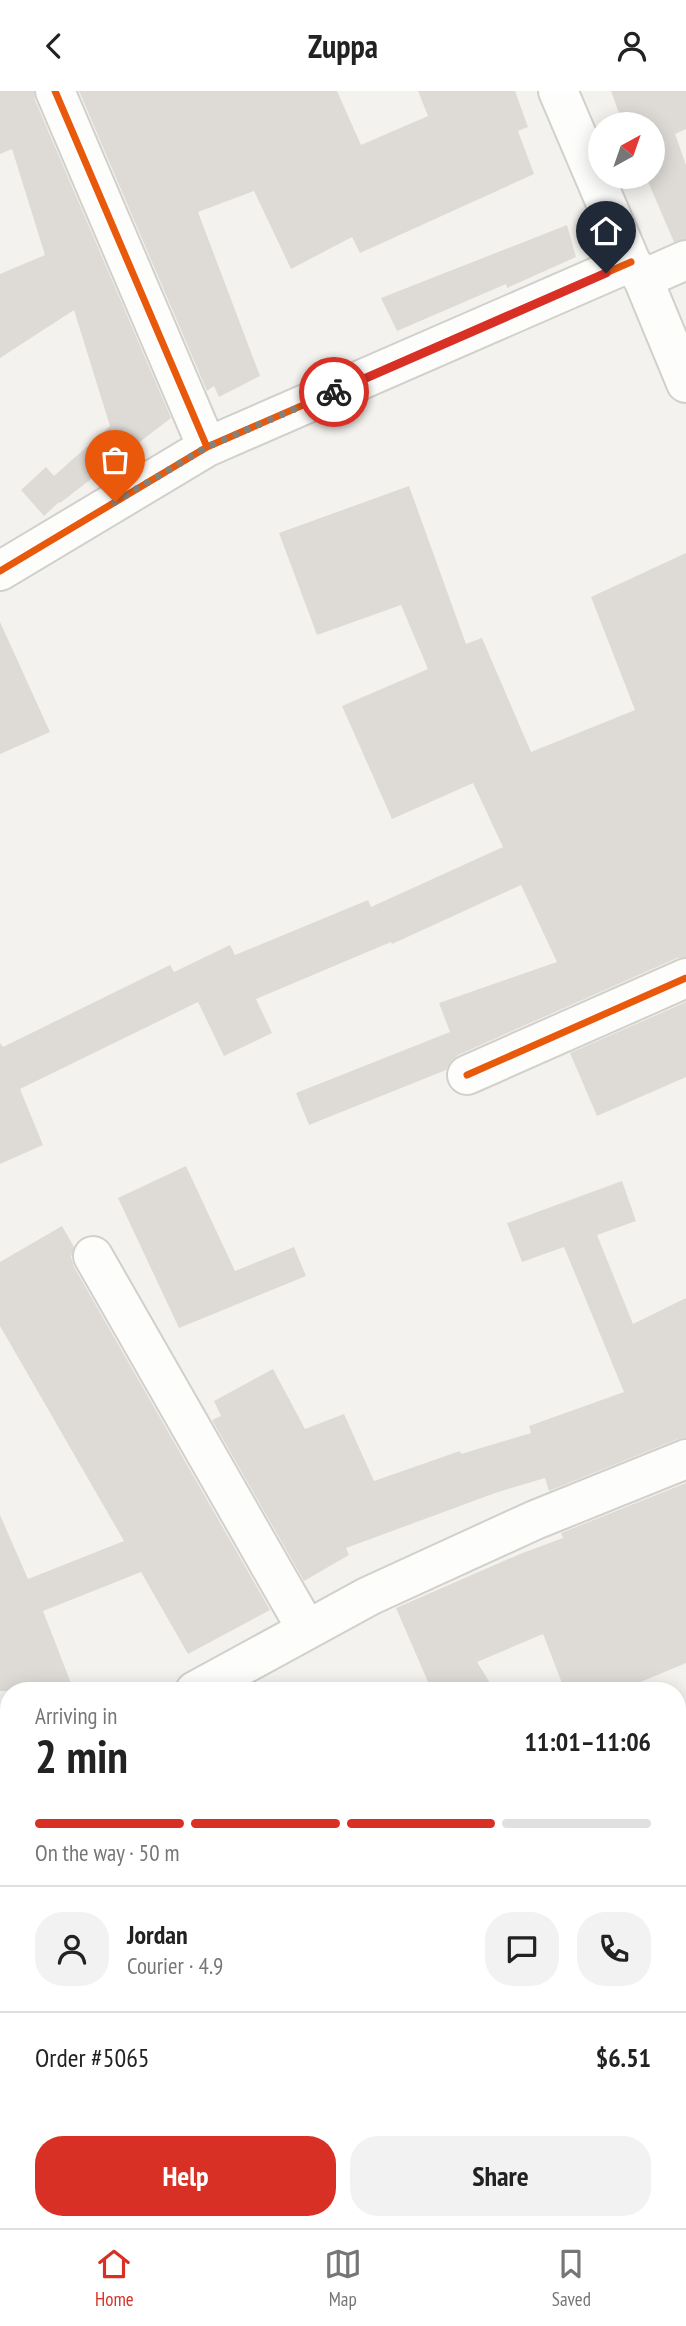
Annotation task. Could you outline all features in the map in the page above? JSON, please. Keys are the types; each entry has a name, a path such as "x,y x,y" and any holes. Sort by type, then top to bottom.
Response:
{"street":[{"path":"55,91 207,447"},
{"path":"558,91 686,383"},
{"path":"0,571 207,447 637,271 686,260"},
{"path":"467,1075 686,978"},
{"path":"93,1256 307,1630"},
{"path":"212,1682 369,1596 535,1520 686,1459"}],"building":[{"path":"0,91 34,91 35,100 171,418 44,516 21,490 46,467 54,476 110,426 74,310 0,358 0,274 45,255 12,149 0,154"},
{"path":"79,91 337,91 361,145 428,116 418,91 515,91 528,127 518,131 534,174 360,253 352,237 291,269 254,191 198,212 260,376 219,397 214,386 207,391"},
{"path":"611,91 686,91 686,129 675,134 686,165 686,239 674,242 651,189 665,189 665,112 619,112"},
{"path":"567,225 576,257 507,288 506,284 397,331 381,298"},
{"path":"409,486 466,644 482,638 531,752 635,710 591,597 686,553 686,957 677,958 458,1055 446,1070 309,1125 296,1093 450,1032 439,1003 557,962 521,885 392,944 391,942 256,999 272,1033 224,1056 198,1002 20,1089 43,1145 0,1164 0,1043 3,1047 170,965 174,972 230,945 235,955 368,900 371,907 503,847 473,783 392,819 342,706 428,669 401,605 317,635 279,533"},
{"path":"0,622 50,732 0,754"},
{"path":"686,1002 686,1077 597,1116 570,1053"},
{"path":"186,1166 235,1271 294,1247 306,1276 179,1328 118,1198"},
{"path":"622,1181 636,1221 597,1235 633,1324 686,1298 686,1438 549,1491 545,1478 498,1492 346,1548 349,1555 304,1581 212,1420 221,1416 214,1401 273,1369 305,1429 344,1414 374,1481 460,1451 461,1454 531,1433 529,1426 624,1392 564,1247 522,1262 507,1223"},
{"path":"62,1226 74,1247 71,1257 74,1267 270,1610 188,1654 141,1572 43,1611 71,1682 0,1682 0,1515 28,1579 124,1541 0,1326 0,1262"},
{"path":"686,1483 686,1663 641,1682 562,1682 543,1634 477,1662 489,1682 428,1682 396,1608 563,1538 561,1533"}],"cycle path":[{"path":"55,91 207,447"},
{"path":"0,571 207,447 631,262"},
{"path":"467,1075 686,978"}],"way so far":[{"path":"115,502 207,447 334,392"}],"route":[{"path":"334,392 606,273"}]}
